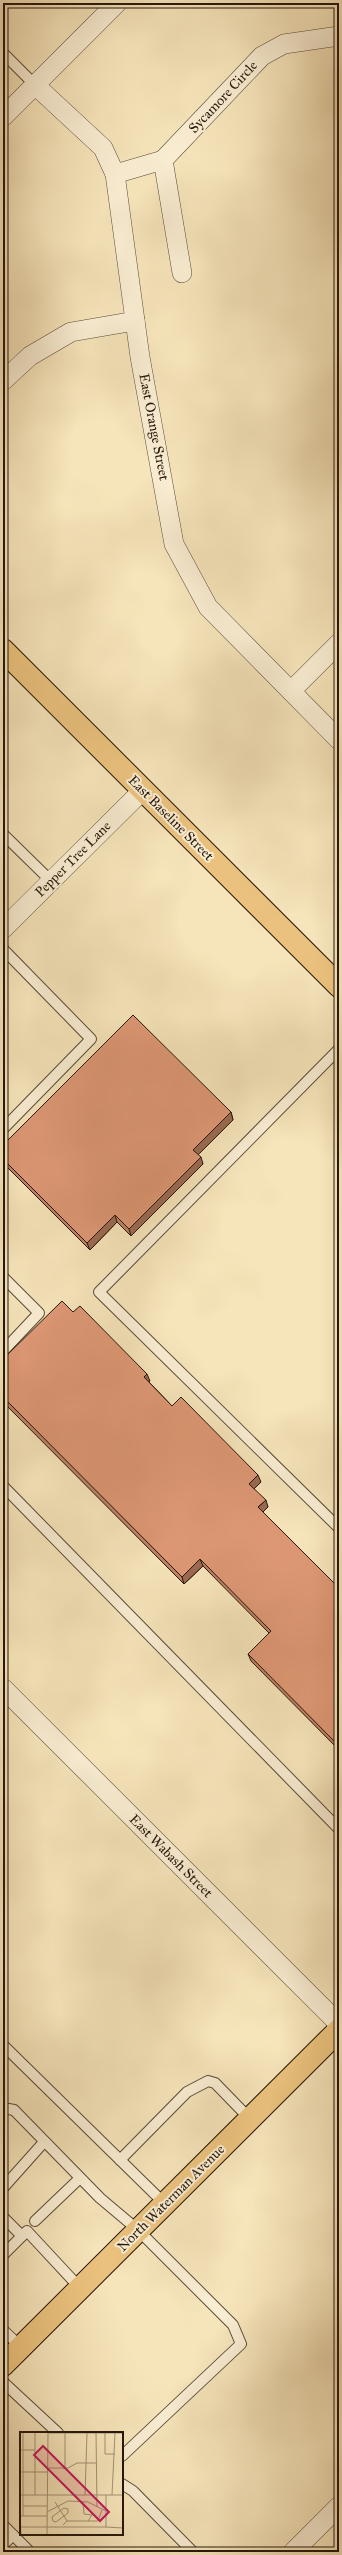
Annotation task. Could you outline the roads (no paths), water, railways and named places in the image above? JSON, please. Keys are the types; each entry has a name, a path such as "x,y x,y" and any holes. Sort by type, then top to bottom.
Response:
{"main road":[{"name":"East Baseline Street","path":"3,650 339,986"},
{"name":"North Waterman Avenue","path":"3,2365 339,2030"}],"street":[{"path":"3,116 117,3"},
{"name":"Sycamore Circle","path":"164,160 262,56 284,44 339,36"},
{"name":"East Orange Street","path":"35,85 103,148 114,174 135,321 174,544 208,607 339,740"},
{"path":"114,174 164,160 182,273"},
{"path":"3,381 30,356 50,342 71,332 135,321"},
{"path":"291,691 339,642"},
{"name":"Pepper Tree Lane","path":"4,927 143,790"},
{"name":"East Wabash Street","path":"3,1688 339,2024"},
{"path":"294,2552 339,2506"}],"lane":[{"path":"3,53 35,85"},
{"path":"3,834 51,881"},
{"path":"3,949 92,1039 3,1129"},
{"path":"339,1049 99,1292 339,1528"},
{"path":"3,1277 38,1313 3,1351"},
{"path":"3,1486 339,1829"},
{"path":"3,2045 165,2204"},
{"path":"120,2160 187,2092 208,2081 215,2083 250,2119"},
{"path":"3,2108 14,2110 100,2198 138,2230 233,2325 241,2344 123,2455"},
{"path":"3,2188 44,2142"},
{"path":"35,2221 80,2178"},
{"path":"3,2217 22,2236"},
{"path":"3,2255 27,2231 80,2288"},
{"path":"3,2330 21,2347"},
{"path":"3,2382 57,2432"},
{"path":"123,2485 133,2491 193,2552"},
{"path":"3,2525 28,2550 26,2552"},
{"path":"3,2545 12,2535"}]}
